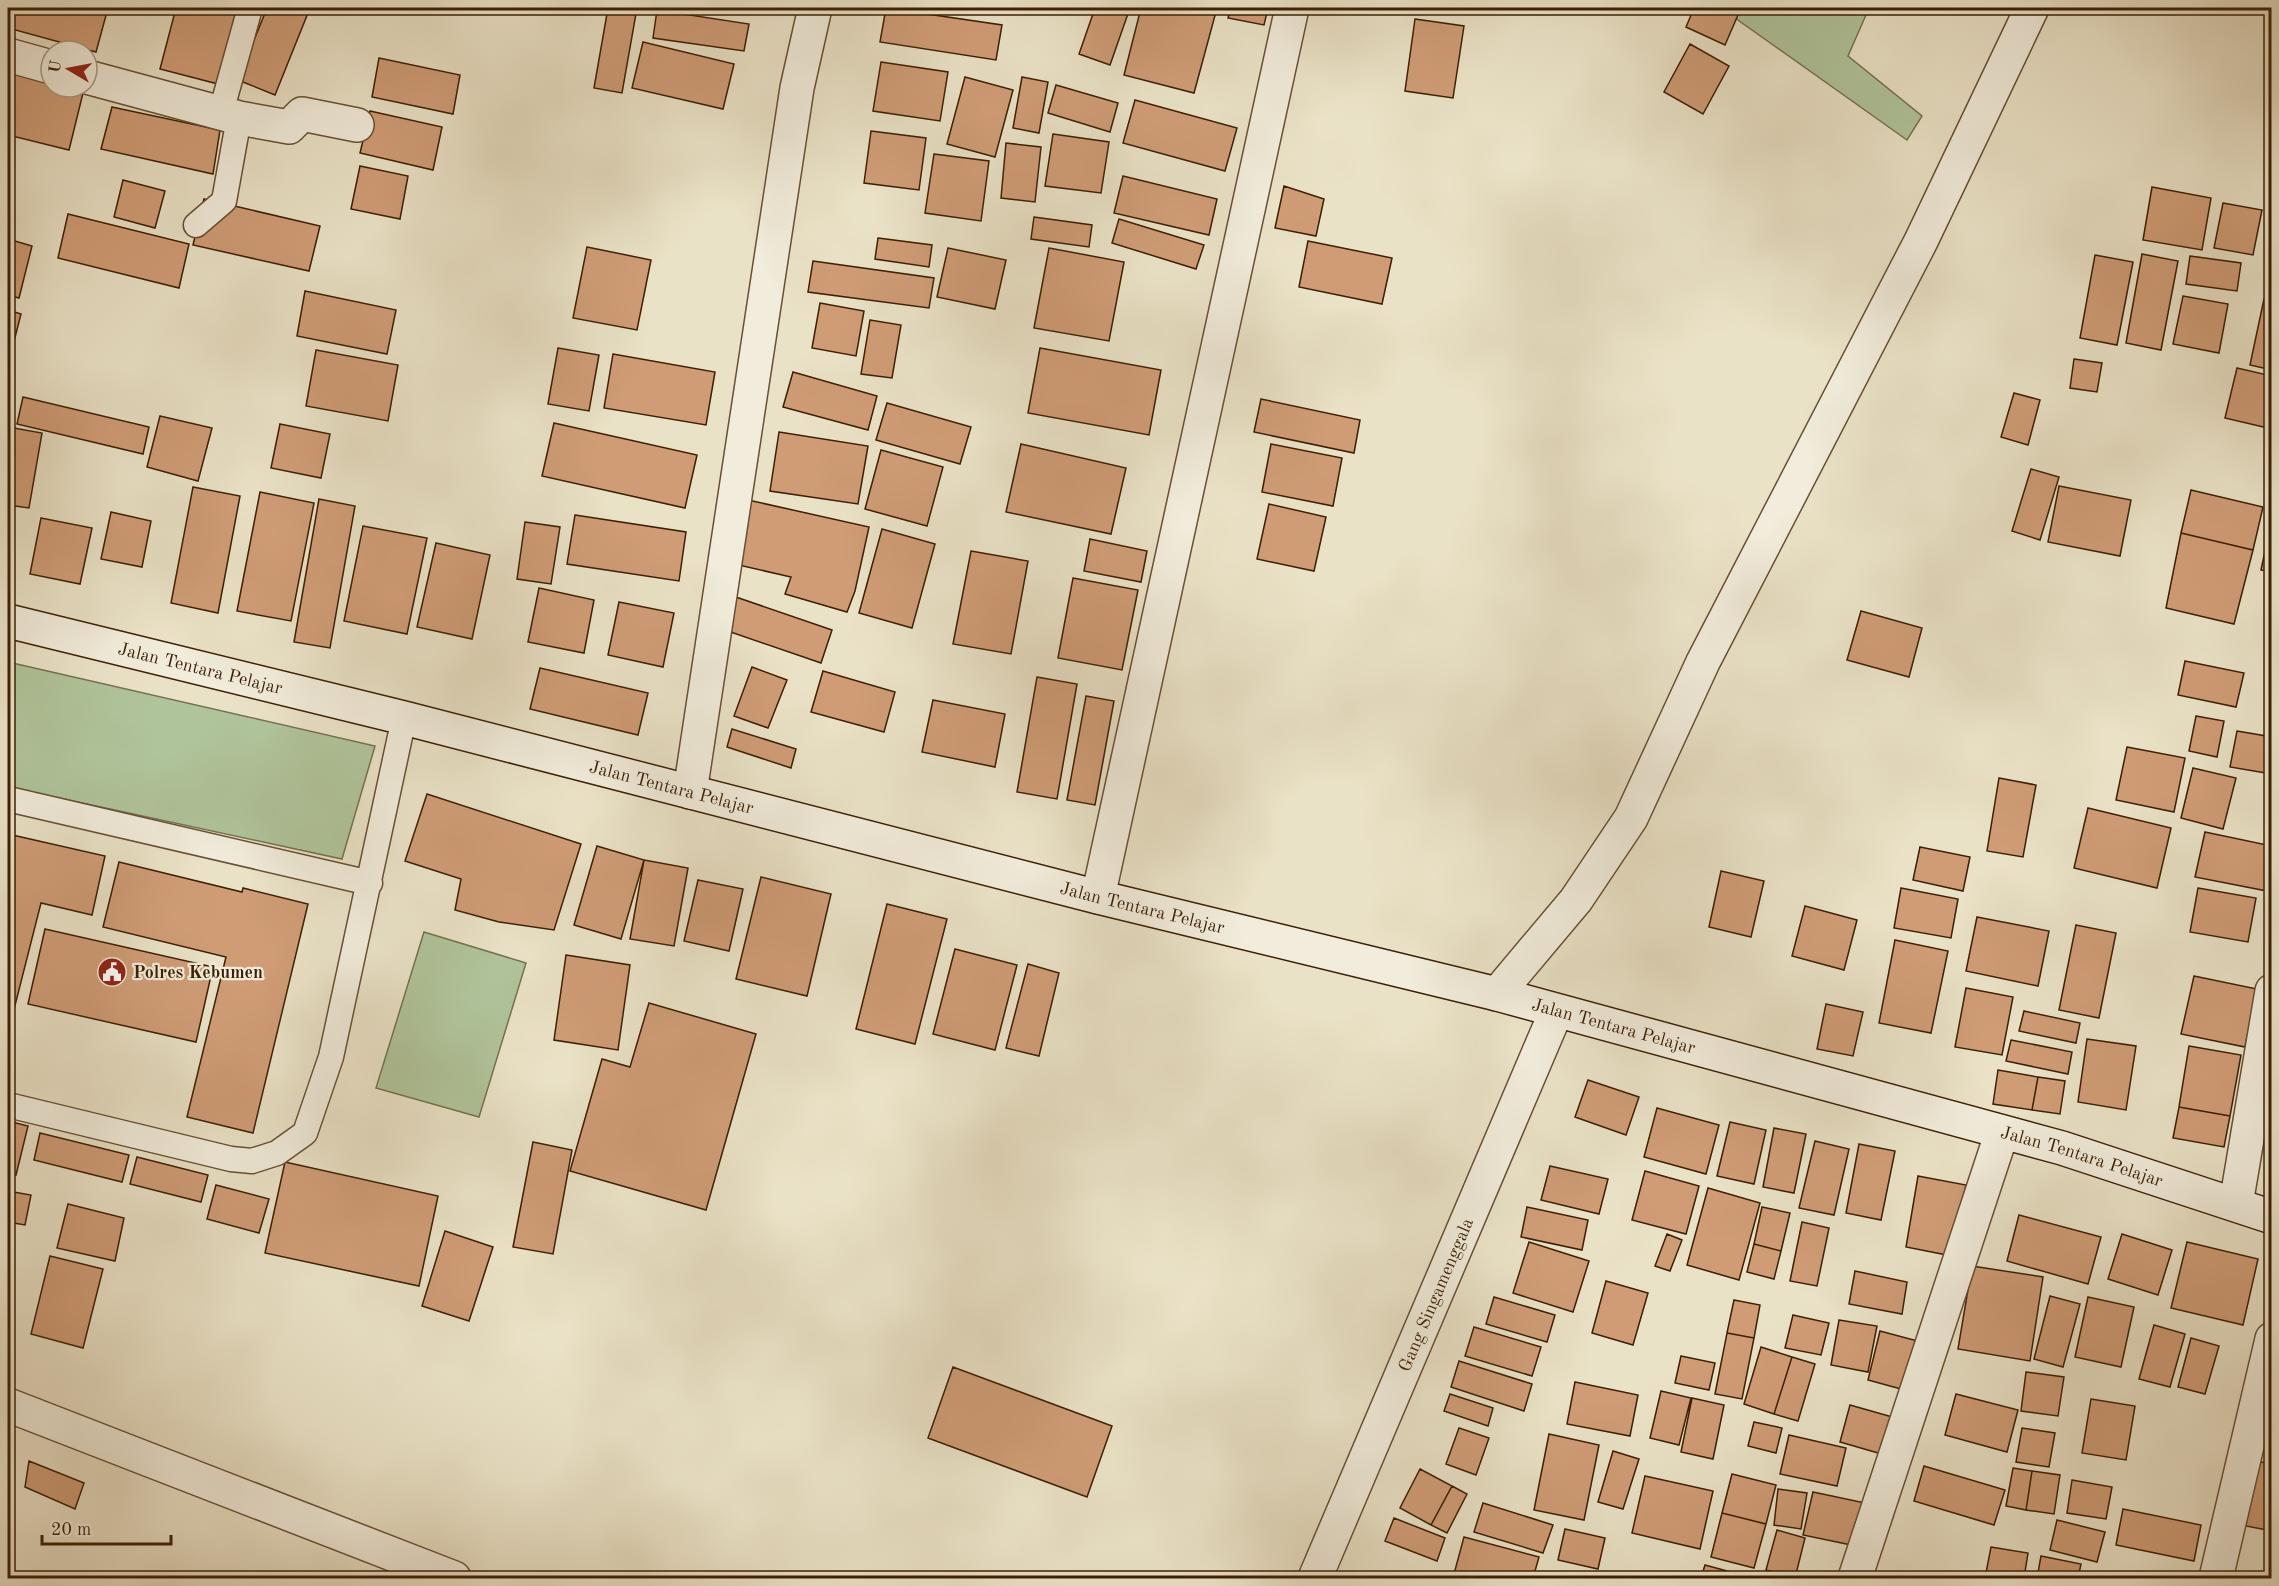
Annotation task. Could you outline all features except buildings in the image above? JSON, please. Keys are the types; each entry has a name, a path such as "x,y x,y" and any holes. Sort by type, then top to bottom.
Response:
{"street":[{"path":"690,792 797,88 815,8"},
{"path":"1098,897 1292,8"},
{"path":"1497,994 1576,900 1631,818 1703,662 1921,241 2032,8"},
{"path":"8,55 39,64"},
{"path":"99,79 230,116 289,127 302,114 357,125"},
{"name":"Jalan Tentara Pelajar","path":"8,621 404,718 1098,897 1497,994 1556,1012 2062,1148 2271,1217"},
{"path":"2236,1204 2271,991"},
{"name":"Gang Singamenggala","path":"1315,1578 1556,1012"},
{"path":"1855,1578 2002,1132"},
{"path":"2216,1578 2271,1339"},
{"path":"8,1405 454,1578"}],"lane":[{"path":"196,225 224,201 230,116 250,8"},
{"path":"8,1106 231,1159 252,1161 277,1153 306,1133 331,1057 404,718"},
{"path":"8,799 370,883"}],"green space":[{"path":"1721,8 1869,8 1848,56 1922,116 1907,140"},
{"path":"8,662 375,746 342,859 8,787"},
{"path":"424,932 526,963 479,1117 376,1088"}],"place":[{"name":"Polres Kebumen","path":"112,972"}]}
